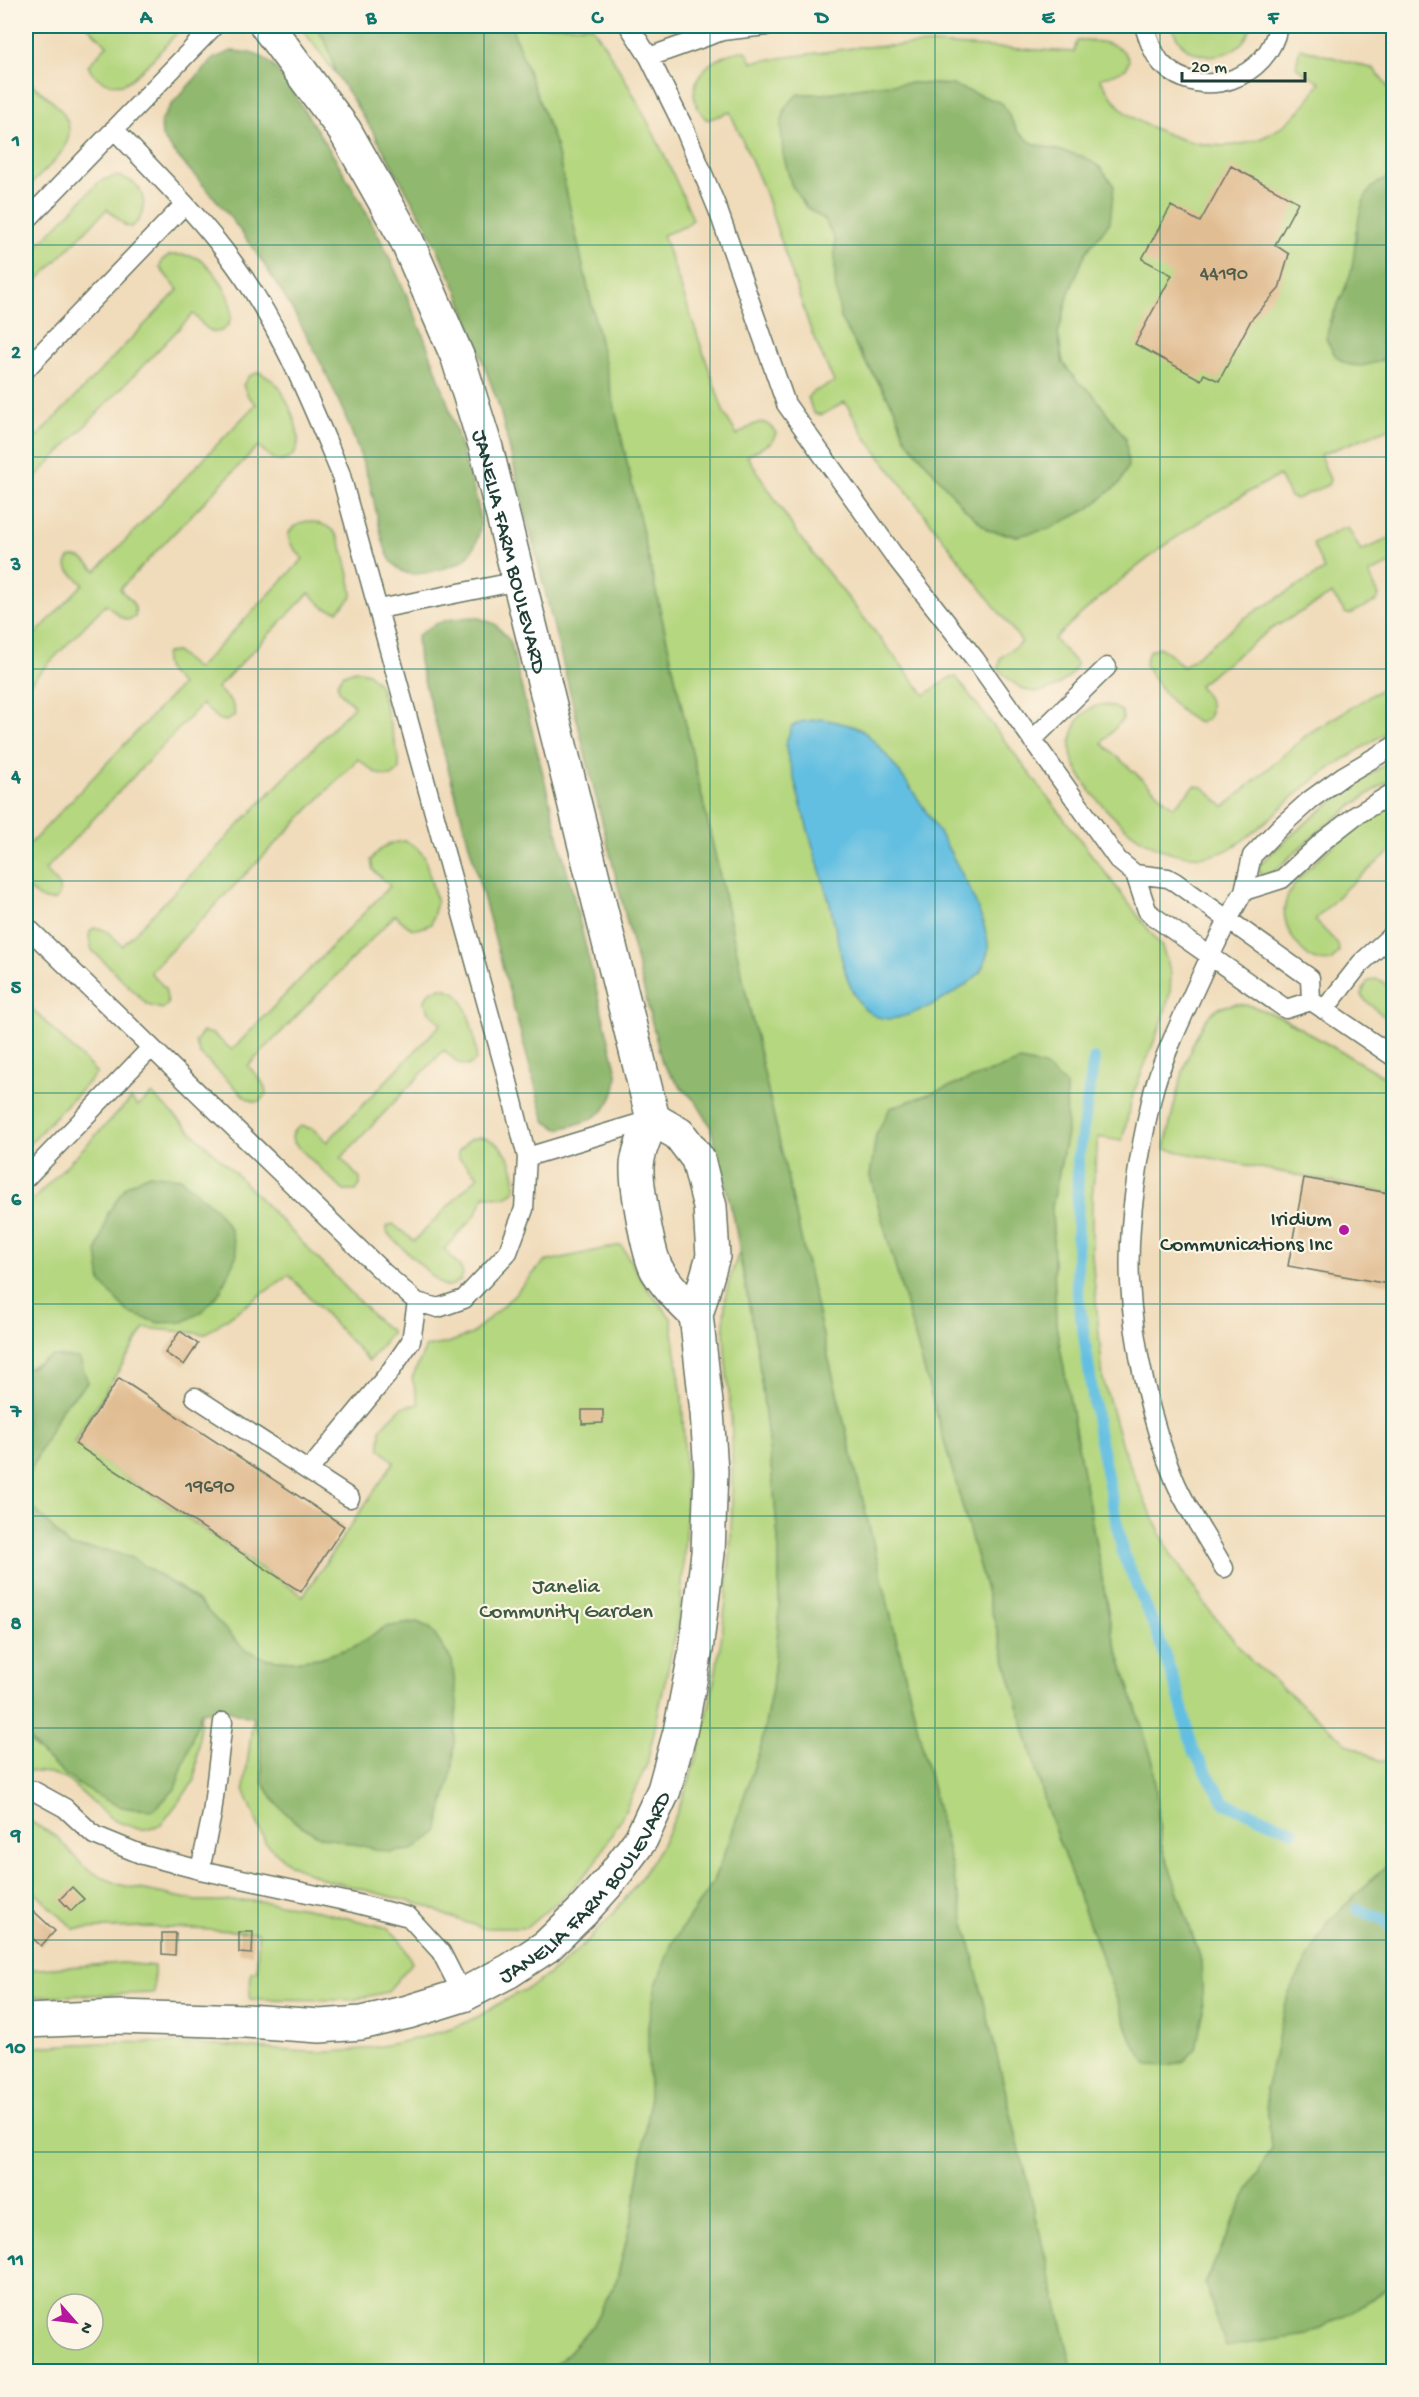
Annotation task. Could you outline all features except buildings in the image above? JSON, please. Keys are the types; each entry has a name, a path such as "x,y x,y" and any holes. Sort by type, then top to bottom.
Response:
{"street":[{"name":"JANELIA FARM BOULEVARD","path":"26,2021 119,2017 246,2020 320,2026 351,2024 408,2013 463,1995 509,1971 547,1946 609,1882 641,1839 664,1790 680,1732 696,1650 708,1553 711,1471 696,1315 713,1256 710,1207 698,1159 679,1134 653,1119 486,448 461,369 423,276 390,209 345,131 267,26"},
{"path":"653,1119 644,1138 637,1167 644,1219 656,1268 673,1293 696,1315"}],"lane":[{"path":"26,221 214,26"},
{"path":"629,26 650,57 685,130 718,210 786,404 893,555 975,659 1108,848 1135,874 1147,910 1165,926 1286,1009 1318,1005 1394,933"},
{"path":"650,57 722,31 766,26"},
{"path":"1140,26 1162,64 1187,79 1215,84 1238,78 1258,65 1276,40 1278,26"},
{"path":"26,926 383,1272 417,1302 438,1308 464,1299 508,1252 524,1209 527,1156 506,1070 340,472 314,408 267,314 248,284 235,265 184,205 114,129"},
{"path":"26,369 184,205"},
{"path":"379,609 519,580"},
{"path":"1032,740 1107,667"},
{"path":"1224,1568 1176,1481 1158,1427 1139,1355 1130,1282 1133,1221 1142,1146 1154,1091 1174,1037 1210,957 1244,891 1252,856 1310,801 1343,776 1394,746"},
{"path":"1244,891 1282,879 1323,841 1355,816 1394,792"},
{"path":"1135,874 1168,878 1187,888 1310,978 1318,1005 1394,1057"},
{"path":"26,1178 151,1048"},
{"path":"527,1156 653,1119"},
{"path":"309,1470 389,1373 411,1341 417,1302"},
{"path":"195,1397 351,1498"},
{"path":"200,1870 212,1815 224,1722"},
{"path":"26,1790 34,1791 65,1808 94,1835 143,1855 409,1917 441,1952 463,1995"}],"green space":[{"path":"87,26 159,28 183,26 136,75 117,85 102,81 88,66 107,45"},
{"path":"300,26 316,26 327,44 336,74"},
{"path":"316,26 511,26 556,146 821,1327 1073,2371 551,2371 592,2326 617,2279 633,2213 649,2110 648,2025 656,1985 672,1943 712,1884 761,1746 772,1688 779,1620 779,1551 774,1492 758,1354 734,1219 710,1125 696,1102 662,1063 499,406 457,290 427,227 372,130 336,74 327,44"},
{"path":"511,26 592,26 647,120 693,219 686,226 663,235 724,413 737,435 762,422 776,433 772,442 747,456 798,535 925,695 949,678 956,677 1162,947 1171,973 1170,993 1163,1019 1133,1094 1122,1141 1098,1137 1092,1197 1092,1255 1103,1379 1122,1446 1144,1499 1171,1554 1209,1610 1252,1662 1348,1744 1378,1760 1394,1762 1393,1859 1327,1923 1266,2090 1271,2148 1237,2213 1205,2284 1353,2311 1393,2285 1393,2371 1073,2371 821,1327 556,146","holes":["1067,1133 1052,1207 1056,1325 1112,1633 1153,1762 1161,1843 1201,1960 1133,2043 1048,1812 870,1176"]},
{"path":"1173,26 1251,26 1245,39 1236,48 1224,54 1211,56 1198,54 1187,48 1178,39"},
{"path":"1077,41 1111,44 1126,54 1129,60 1126,69 1100,79 1116,103 1129,115 1167,134 1191,142 1213,145 1235,145 1255,141 1290,120 1306,103 1320,82 1296,66 1300,48 1374,69 1393,94 1393,178 1385,179 1355,232 1355,261 1346,289 1329,321 1381,361 1393,352 1393,427 1320,455 1330,480 1328,485 1296,499 1290,497 1279,476 1218,510 1160,549 1106,592 1054,639 1077,664 1074,671 1063,682 1049,690 1033,692 1018,686 999,669 1000,658 1022,642 866,438 845,402 822,415 813,413 808,397 811,393 834,382 811,331 763,187 730,112 707,120 698,108 694,96 701,74 709,65 732,53 746,51 752,62 860,47 934,44 1074,52","holes":["914,83 952,85 1002,103 1018,132 1034,144 1084,157 1110,222 1086,252 1069,293 1058,334 1063,363 1077,381 1092,393 1126,439 1017,536 988,530 963,507 905,438 895,409 855,346 836,258 835,240 825,220 806,207 791,184 798,94 823,94 877,85"]},
{"path":"232,51 262,57 283,78 341,168 384,247 403,288 437,372 478,509 480,526 477,541 466,558 458,563 430,572 412,574 401,570 392,562 385,548 370,484 358,448 312,344 252,247 222,207 162,137 161,121 171,105 213,59"},
{"path":"26,81 52,101 69,126 64,148 26,189"},
{"path":"914,83 952,85 1002,103 1018,132 1034,144 1084,157 1100,167 1114,186 1110,222 1086,252 1069,293 1058,334 1063,363 1077,381 1092,393 1126,439 1128,466 1120,483 1088,509 1049,529 1017,536 988,530 963,507 905,438 895,409 841,320 835,283 835,240 825,220 806,207 791,184 783,154 781,124 786,106 798,94 823,94 876,85"},
{"path":"116,176 134,183 141,192 143,209 136,224 131,227 126,226 107,209 26,292 26,258 100,181"},
{"path":"1393,178 1393,352 1373,363 1350,365 1333,352 1326,339 1328,330 1350,275 1363,203 1369,191 1379,182"},
{"path":"170,255 194,257 212,270 219,279 225,289 231,310 226,327 219,331 211,331 193,314 26,487 26,448 178,290 160,268 162,260"},
{"path":"259,372 277,384 289,406 298,438 297,448 293,455 280,461 270,457 258,446 120,589 134,605 135,617 128,620 121,617 106,604 26,687 26,644 83,584 69,571 66,564 69,558 81,558 96,571 256,404 248,396 243,385 249,376"},
{"path":"307,521 324,525 337,536 347,566 352,597 338,611 325,608 309,593 217,688 234,707 234,716 226,721 218,719 202,704 45,870 58,884 60,893 56,900 43,899 36,895 26,886 26,848 181,685 166,667 166,653 176,652 197,669 303,559 288,537 292,529"},
{"path":"1343,528 1348,528 1361,551 1393,537 1393,563 1369,573 1379,596 1377,601 1346,614 1332,594 1271,629 1199,685 1210,704 1208,718 1200,723 1185,714 1161,689 1145,664 1149,651 1159,647 1183,667 1246,617 1324,570 1313,544"},
{"path":"476,617 495,624 510,641 617,1073 612,1098 600,1113 582,1122 558,1129 546,1122 542,1111 419,662 417,636 431,626 444,621"},
{"path":"355,670 368,673 379,684 399,758 399,770 392,776 382,775 358,759 150,972 165,988 168,1004 162,1009 148,1005 92,950 89,937 91,930 98,928 107,931 122,946 354,706 340,692 337,683 344,674"},
{"path":"1393,682 1393,728 1320,776 1236,845 1206,856 1174,853 1144,841 1131,832 1087,786 1077,769 1071,752 1072,735 1080,719 1092,708 1109,705 1122,711 1123,719 1102,743 1173,807 1195,786 1203,787 1224,807 1309,733"},
{"path":"1393,759 1393,778 1331,822 1274,872 1263,876 1260,874 1259,866 1262,862 1293,834 1342,794"},
{"path":"1393,801 1393,849 1346,888 1315,920 1338,944 1339,952 1331,961 1325,962 1312,958 1297,944 1287,926 1284,910 1290,892 1314,862 1365,820"},
{"path":"405,841 416,847 424,856 437,902 431,924 411,928 395,915 248,1066 262,1082 266,1095 261,1101 254,1102 245,1097 200,1054 195,1042 203,1032 213,1034 232,1050 390,886 373,870 371,860 385,846"},
{"path":"1375,979 1382,981 1393,992 1393,1024 1361,995 1367,982"},
{"path":"441,988 455,992 464,1004 473,1034 476,1060 468,1066 458,1063 444,1050 341,1158 360,1179 360,1185 356,1191 344,1191 295,1144 292,1139 293,1132 301,1126 313,1129 327,1142 441,1024 424,1002 430,991"},
{"path":"26,1003 97,1073 26,1147"},
{"path":"1236,1004 1252,1006 1283,1018 1393,1082 1393,1194 1165,1149 1183,1073 1198,1033 1218,1008"},
{"path":"1020,1061 1044,1066 1066,1085 1067,1133 1052,1207 1056,1325 1112,1633 1153,1762 1161,1843 1201,1960 1203,2014 1196,2049 1184,2061 1169,2066 1148,2065 1133,2043 1048,1812 870,1176 876,1135 890,1108"},
{"name":"Janelia Community Garden","path":"152,1094 235,1173 380,1323 392,1332 369,1361 289,1275 205,1334 145,1328 74,1442 303,1596 394,1462 380,1449 381,1428 402,1407 419,1404 412,1378 426,1347 448,1343 472,1334 510,1299 544,1262 621,1245 647,1288 671,1318 682,1397 687,1506 680,1613 647,1764 624,1813 594,1865 564,1896 526,1928 483,1928 450,1917 427,1906 326,1880 289,1864 265,1842 244,1789 253,1718 260,1736 263,1783 277,1804 294,1821 318,1836 359,1844 452,1661 430,1628 417,1622 386,1627 354,1647 319,1658 293,1661 266,1659 243,1648 199,1602 178,1586 107,1550 70,1547 26,1500 26,1479 62,1408 88,1382 36,1363 26,1370 26,1207 131,1099 138,1106"},
{"path":"478,1137 495,1143 507,1155 514,1171 515,1190 505,1197 485,1195 475,1216 444,1249 463,1273 461,1280 449,1287 441,1284 388,1234 386,1227 393,1224 414,1241 478,1176 459,1158 458,1152 469,1140"},
{"path":"149,1174 180,1178 216,1209 230,1229 237,1254 220,1292 202,1312 183,1322 159,1323 129,1313 101,1283 97,1251 108,1213 126,1186"},
{"path":"739,1253 758,1354 779,1551 779,1620 772,1688 761,1746 728,1845 712,1884 672,1943 648,2025 649,2110 633,2213 617,2279 592,2326 551,2371 26,2372 26,2048 102,2043 154,2043 330,2052 385,2045 443,2031 481,2015 536,1984 557,1968 602,1926 652,1861 669,1829 697,1754 708,1713 722,1631 730,1555 732,1481 731,1420 724,1320 730,1278"},
{"path":"52,1356 79,1358 88,1382 62,1408 26,1479 26,1370"},
{"path":"26,1500 70,1547 107,1550 133,1558 199,1602 243,1648 266,1659 293,1661 319,1658 354,1647 385,1627 417,1622 430,1628 452,1661 457,1703 453,1767 437,1832 413,1850 389,1852 318,1836 294,1821 277,1804 263,1783 260,1736 253,1718 224,1709 201,1712 175,1789 154,1810 121,1807 79,1785 55,1767 26,1735"},
{"path":"201,1712 195,1780 161,1825 141,1830 113,1820 66,1779 50,1773 26,1771 26,1735 34,1747 78,1785 192,1736"},
{"path":"26,1819 57,1837 84,1867 121,1885 197,1901 259,1901 306,1908 388,1928 401,1941 412,1963 387,1992 352,2000 250,1999 251,1971 257,1971 258,1932 146,1927 74,1929 26,1884"},
{"path":"1393,1859 1393,2285 1353,2311 1307,2335 1226,2347 1205,2284 1237,2213 1271,2148 1266,2090 1288,1995 1327,1923"},
{"path":"122,1963 154,1966 154,1993 26,1997 26,1970"}],"water":[{"path":"822,719 861,730 877,744 896,768 940,833 975,902 985,931 988,951 980,972 973,979 942,1000 897,1018 881,1018 867,1011 859,1002 846,975 829,901 787,755 786,744 792,726 800,722"}],"waterway":[{"path":"1094,1059 1078,1160 1077,1288 1098,1431 1123,1554 1156,1630 1178,1693 1193,1750 1225,1803 1293,1831"},
{"path":"1357,1909 1385,1920 1394,1932"}],"place":[{"name":"Iridium Communications Inc","path":"1344,1230"}]}
